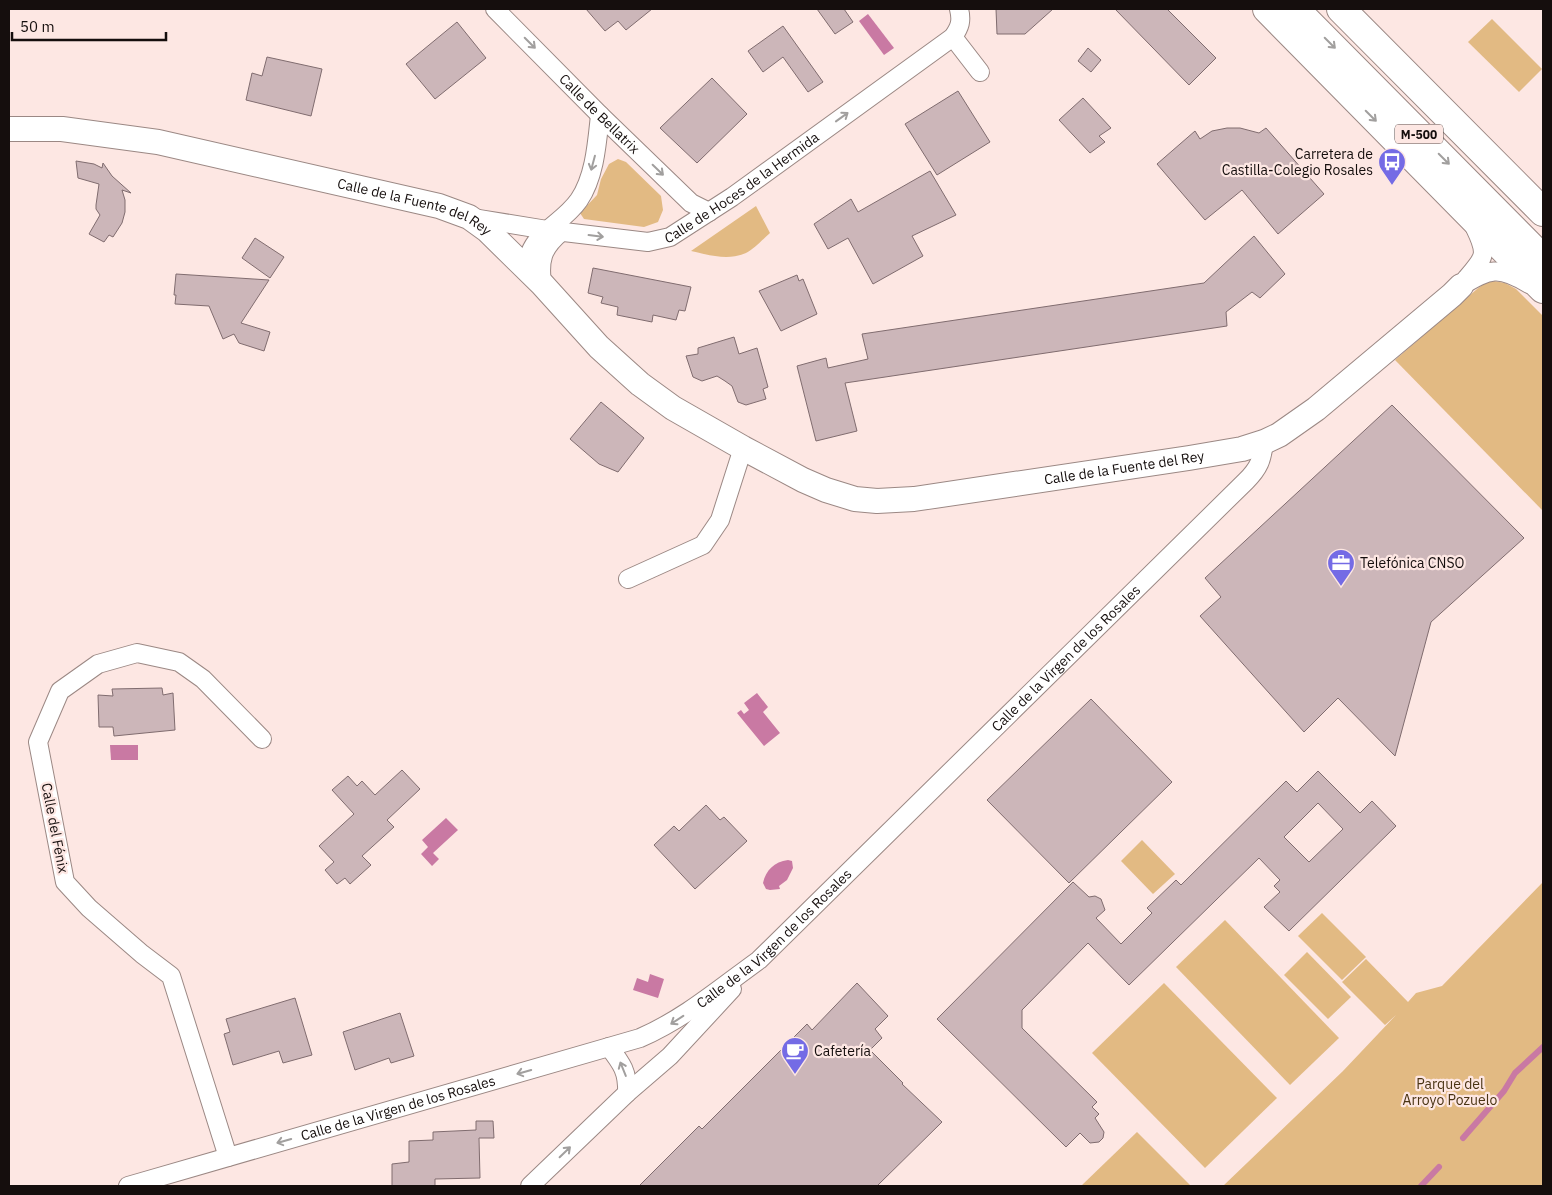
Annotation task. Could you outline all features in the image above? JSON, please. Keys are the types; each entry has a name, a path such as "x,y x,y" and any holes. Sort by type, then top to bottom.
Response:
{"highway":[{"name":"M-500","path":"1267,9 1543,291"},
{"name":"M-500","path":"1295,9 1543,259"},
{"name":"M-500","path":"1341,9 1543,212"},
{"path":"1350,9 1445,93 1543,187"}],"street":[{"name":"Calle de Bellatrix","path":"495,9 691,203 709,212"},
{"path":"958,9 962,18 960,27 953,38 980,72"},
{"name":"Calle de Hoces de la Hermida","path":"469,218 648,242 670,237 709,212 953,38"},
{"path":"542,284 541,265 547,246 555,231 585,190 596,150 600,115"},
{"name":"Calle de la Fuente del Rey","path":"9,129 62,129 158,142 439,206 469,218 488,230 542,284 599,347 640,384 673,408 803,480 826,490 856,499 878,501 914,498 1189,458 1242,449 1264,442 1287,430 1316,409 1461,286 1484,257 1482,241 1470,216"},
{"path":"526,268 527,258 537,239 555,231"},
{"name":"Calle de la Fuente del Rey","path":"1461,286 1481,274 1494,270 1513,274 1543,291"},
{"name":"Calle de la Virgen de los Rosales","path":"128,1186 609,1048 662,1029 677,1020 759,960 1246,481 1257,469 1261,461 1264,442"},
{"path":"628,579 703,546 720,520 743,448"},
{"name":"Calle del Fénix","path":"228,1157 171,976 88,908 65,882 38,742 60,691 98,664 137,653 179,662 203,679 262,739"},
{"path":"530,1186 627,1093 670,1056 759,960"},
{"path":"609,1048 626,1071 627,1093"}],"green space":[{"path":"1492,19 1542,69 1519,92 1468,42"},
{"path":"618,159 626,162 661,196 663,210 658,222 644,227 584,219 580,213 597,195 601,179 609,164"},
{"path":"756,206 770,233 749,251 732,257 725,257 691,251"},
{"path":"1494,281 1505,283 1516,289 1543,316 1543,511 1395,360 1477,289 1485,283"},
{"path":"1142,840 1175,874 1153,894 1121,861"},
{"name":"Parque del Arroyo Pozuelo","path":"1543,882 1543,1186 1223,1186 1343,1071 1396,1015 1385,1025 1342,982 1366,959 1408,1002 1416,993 1442,986"},
{"path":"1322,913 1366,957 1342,980 1298,936"},
{"path":"1225,920 1339,1038 1290,1085 1176,967"},
{"path":"1307,952 1351,997 1328,1019 1284,975"},
{"path":"1164,983 1277,1098 1205,1168 1092,1053"},
{"path":"1137,1132 1191,1186 1081,1186"}],"shaded area":[{"path":"868,14 894,48 884,55 859,21"},
{"path":"757,693 768,707 763,712 780,733 764,746 737,713 741,710 744,714 749,710 744,703"},
{"path":"110,745 138,745 138,760 111,760"},
{"path":"446,818 458,830 433,853 439,859 432,866 421,854 428,847 422,840"},
{"path":"788,860 792,861 793,868 787,880 779,886 780,889 766,889 763,883 766,874 775,865"},
{"path":"650,974 664,979 658,998 633,990 637,978 648,982"}],"building":[{"path":"586,9 652,9 626,30 618,21 605,31"},
{"path":"817,9 844,9 853,22 835,34"},
{"path":"996,9 1053,9 1025,34 997,34"},
{"path":"1115,9 1167,9 1216,58 1189,85"},
{"path":"457,22 486,58 435,99 406,64"},
{"path":"783,26 823,82 808,92 783,57 763,72 748,51"},
{"path":"1088,48 1101,60 1091,72 1078,61"},
{"path":"267,57 322,69 311,116 246,100 252,73 262,76"},
{"path":"712,78 747,114 697,163 660,128"},
{"path":"958,91 990,142 937,175 905,124"},
{"path":"1083,98 1111,128 1099,136 1105,142 1090,153 1059,120"},
{"path":"1240,128 1259,133 1266,128 1324,194 1278,234 1242,190 1205,220 1157,164 1195,131 1200,139 1212,131"},
{"path":"76,161 94,164 102,168 103,163 112,176 131,193 122,190 125,200 125,212 122,223 113,237 109,235 104,242 89,234 100,215 96,209 99,184 78,178"},
{"path":"930,171 956,215 912,236 923,256 873,284 848,238 828,249 814,224 851,199 858,212"},
{"path":"1254,236 1285,274 1260,298 1252,292 1226,312 1227,326 845,383 857,431 816,441 797,366 826,358 828,368 868,359 862,334 1204,283"},
{"path":"255,238 284,257 270,278 242,258"},
{"path":"593,268 691,287 685,311 679,310 676,320 653,315 652,322 617,315 618,307 601,303 603,297 588,293"},
{"path":"176,274 269,280 241,323 270,332 264,351 239,343 234,334 223,339 209,306 175,304"},
{"path":"797,275 799,281 803,279 817,314 781,331 759,291"},
{"path":"734,337 739,354 757,348 768,387 763,389 766,399 746,405 738,402 732,386 717,376 702,381 693,377 686,356 698,354 698,348"},
{"path":"601,402 644,438 618,472 599,464 570,439"},
{"name":"Telefónica CNSO","path":"1392,405 1524,538 1431,622 1395,756 1338,698 1304,732 1200,616 1221,597 1205,578"},
{"path":"162,688 163,695 173,693 175,730 114,736 113,727 99,727 98,695 113,696 112,689"},
{"path":"1091,699 1172,782 1069,883 987,800"},
{"path":"402,770 420,789 387,820 394,827 362,856 371,865 350,884 345,878 337,884 325,870 334,862 319,846 354,814 332,790 348,776 357,786 362,781 375,795"},
{"path":"1318,771 1360,813 1372,801 1396,826 1289,931 1264,907 1280,892 1274,886 1280,880 1259,858 1129,985 1088,943 1022,1010 1022,1028 1097,1102 1092,1107 1099,1114 1095,1118 1104,1132 1103,1138 1099,1142 1090,1143 1080,1133 1066,1147 937,1019 1073,882 1089,897 1095,896 1101,899 1105,910 1096,918 1121,944 1152,913 1147,908 1176,880 1181,885 1286,781 1297,792","holes":["1318,803 1343,829 1309,862 1284,837"]},
{"path":"706,805 720,820 724,817 747,841 695,889 654,845 674,826 679,831"},
{"path":"857,983 888,1016 875,1029 882,1038 870,1050 942,1122 877,1186 639,1186 699,1126 702,1129 807,1024 812,1030"},
{"path":"295,998 312,1055 283,1063 279,1051 233,1065 224,1034 230,1032 226,1019"},
{"path":"400,1013 414,1056 391,1063 389,1058 355,1070 343,1032"},
{"path":"476,1121 493,1121 494,1138 479,1138 480,1178 435,1179 435,1186 392,1186 392,1164 409,1162 409,1141 433,1140 433,1132 476,1130"}],"waterway":[{"path":"1463,1138 1504,1091 1515,1073 1543,1047"},
{"path":"1421,1186 1439,1167"}],"place":[{"name":"Carretera de Castilla-Colegio Rosales","path":"1392,186"},
{"name":"Telefónica CNSO","path":"1341,587"},
{"name":"Cafetería","path":"795,1075"}]}
